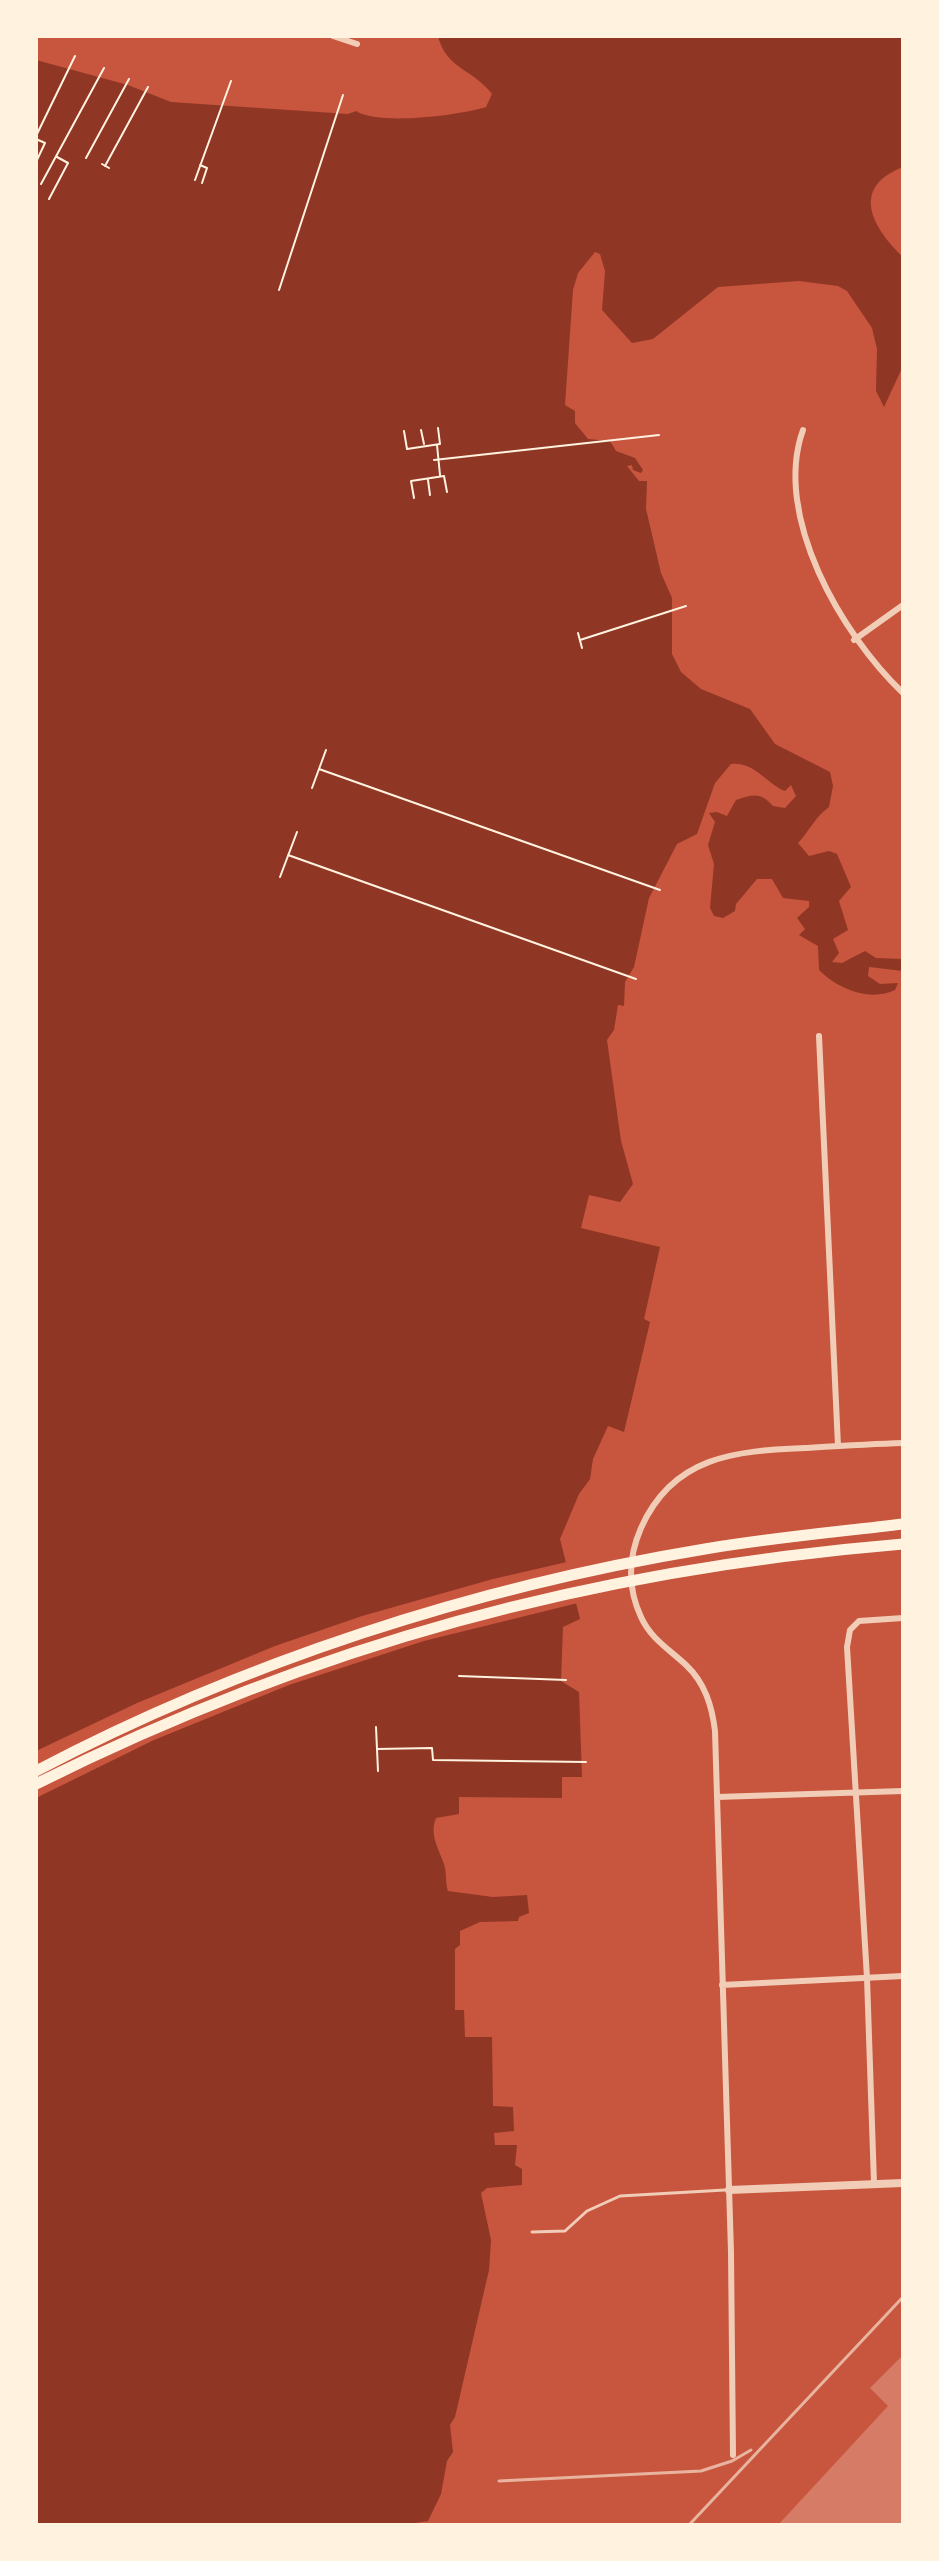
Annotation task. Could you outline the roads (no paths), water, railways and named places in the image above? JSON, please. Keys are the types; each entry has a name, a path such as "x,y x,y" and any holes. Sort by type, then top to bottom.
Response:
{"highway":[{"path":"36,1771 183,1702 356,1637 455,1605 678,1554 903,1524"},
{"path":"36,1784 216,1701 393,1637 566,1592 681,1572 903,1544"}],"street":[{"path":"333,36 357,44"},
{"path":"803,430 796,468 807,540 819,576 854,640 874,666 903,693"},
{"path":"854,640 903,605"},
{"path":"819,1036 838,1446"},
{"path":"733,2455 729,2190 715,1731 709,1701 696,1676 656,1641 642,1620 631,1591 630,1568 635,1543 657,1499 681,1477 708,1461 748,1451 903,1443"},
{"path":"874,2183 867,1978 854,1793 848,1638 859,1621 903,1618"},
{"path":"717,1797 903,1791"},
{"path":"722,1985 903,1976"},
{"path":"729,2190 903,2183"}],"lane":[{"path":"532,2232 565,2231 587,2211 620,2196 729,2190"}],"railway":[{"path":"689,2525 903,2297"},
{"path":"499,2481 701,2471 732,2461 751,2450"}]}
